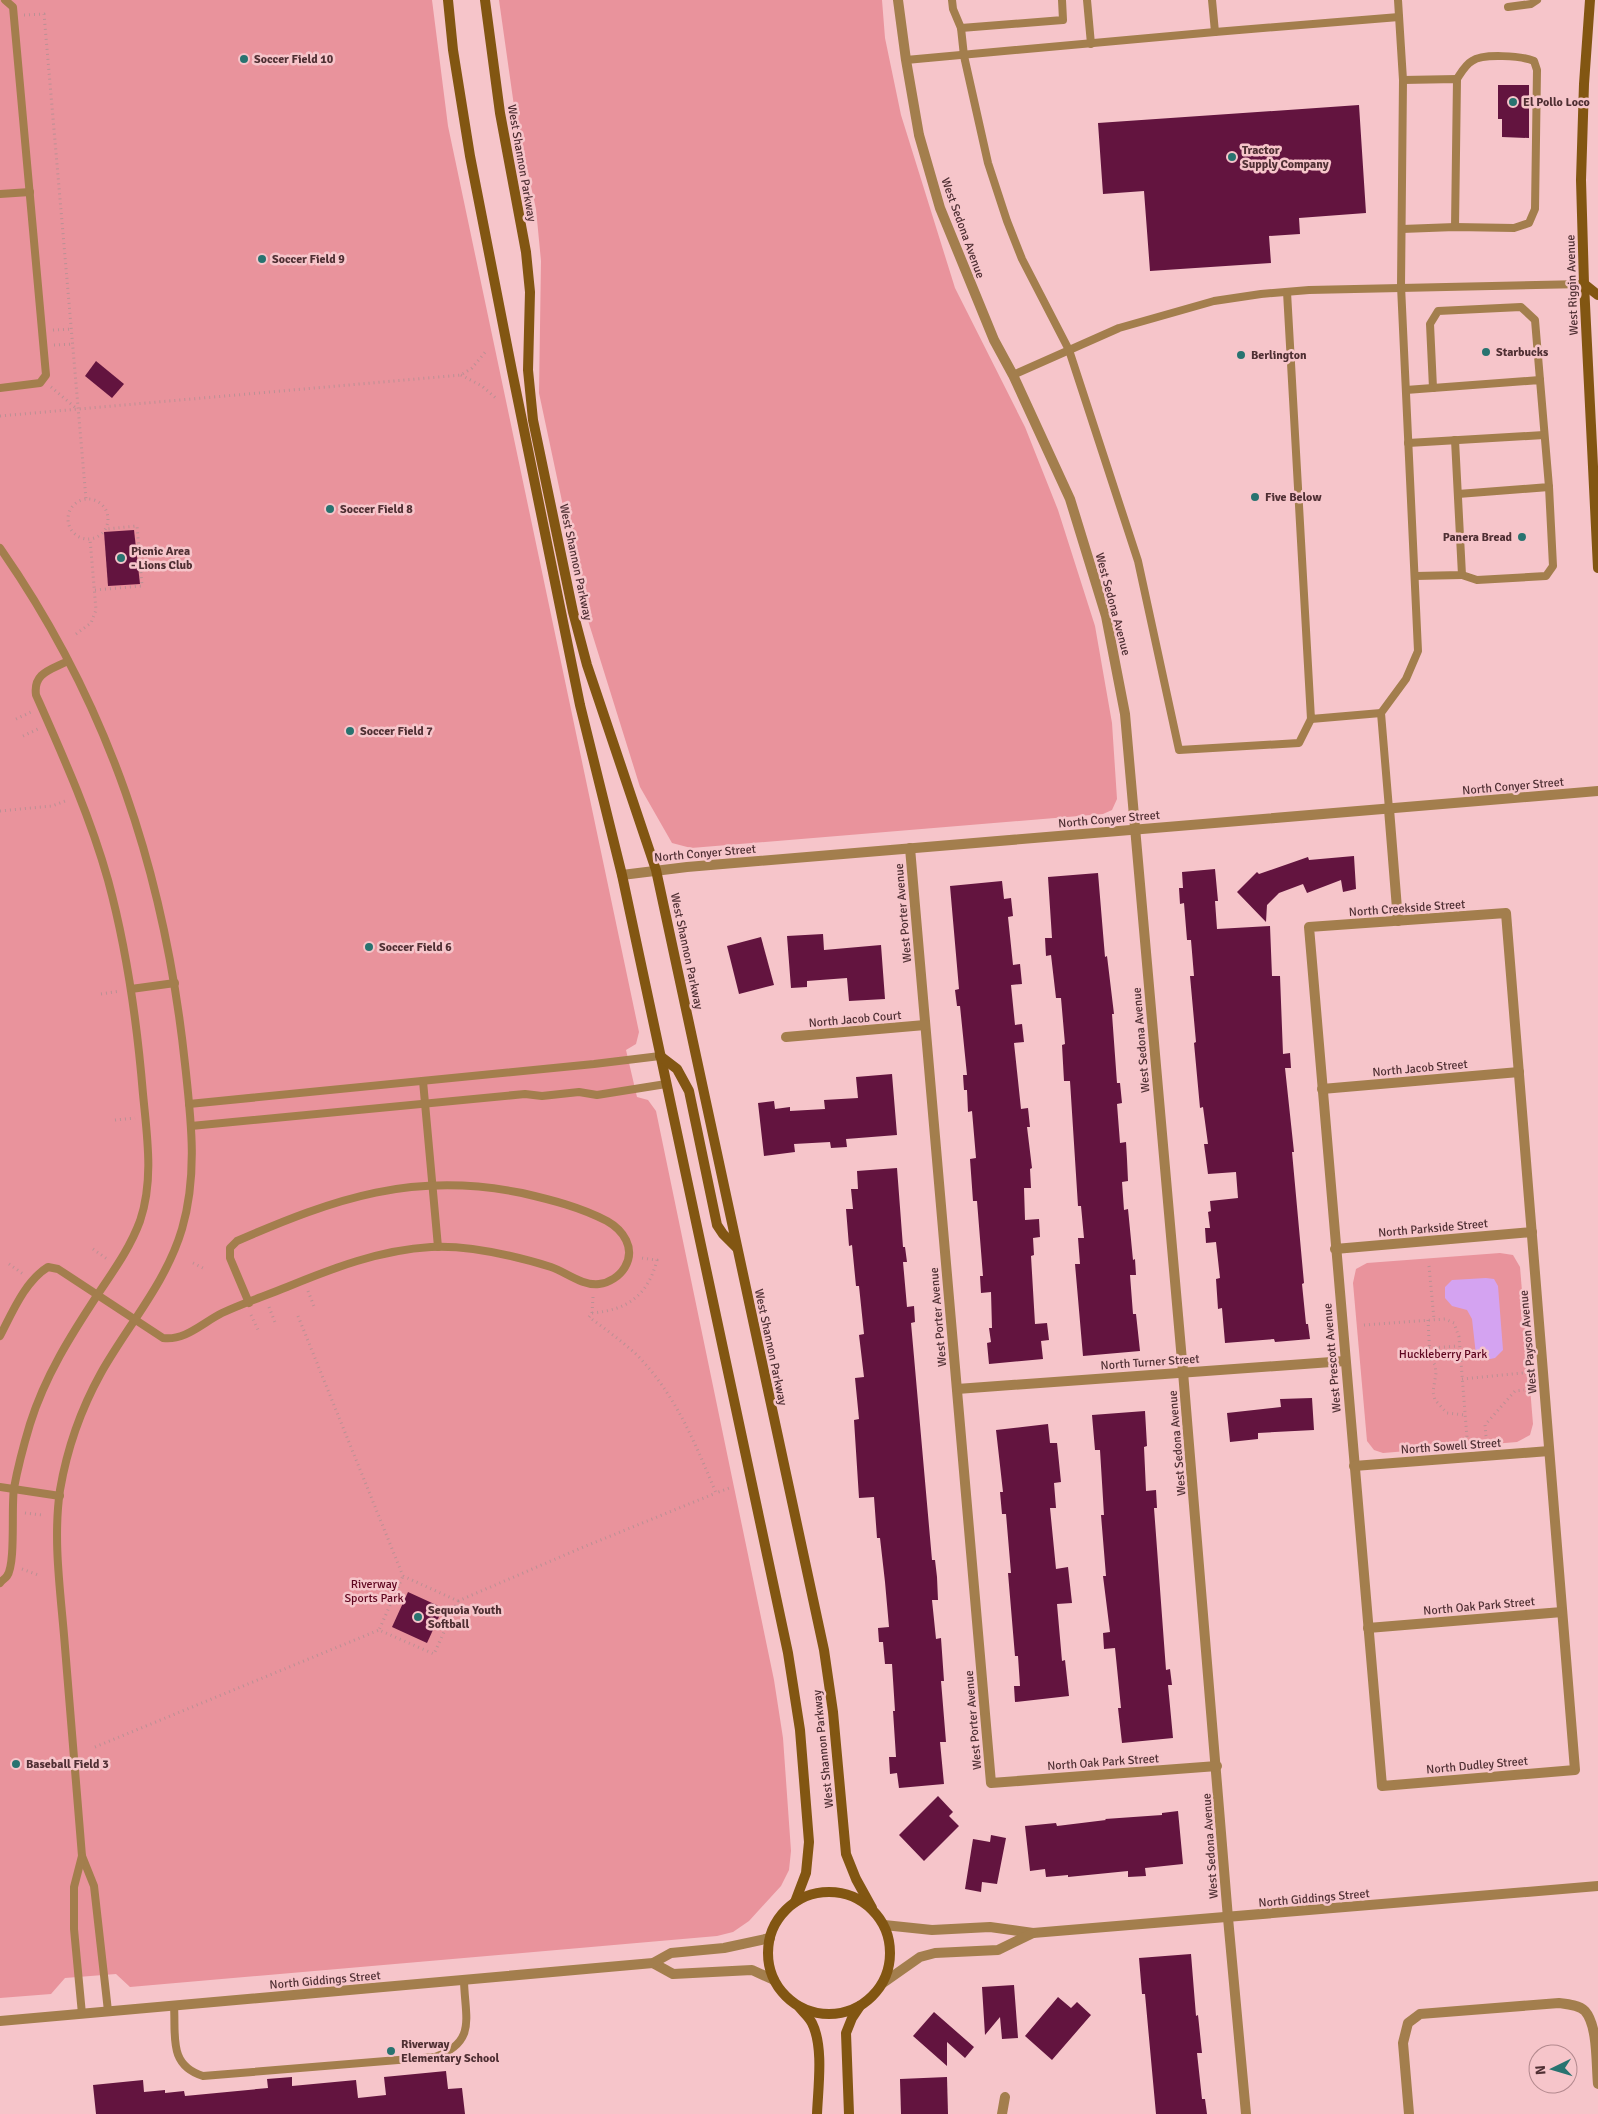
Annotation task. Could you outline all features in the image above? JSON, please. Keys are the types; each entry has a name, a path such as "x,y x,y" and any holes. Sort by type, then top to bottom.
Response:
{"street":[{"name":"West Shannon Parkway","path":"448,0 453,50 468,139 512,371 580,705 622,875 795,1690 800,1730 808,1850 806,1873 795,1902"},
{"name":"West Shannon Parkway","path":"485,0 496,88 526,252 530,292 528,370 532,420 573,612 585,656 656,870 824,1650 833,1712 846,1854 856,1879 872,1908"},
{"name":"West Sedona Avenue","path":"898,0 919,135 940,208 994,340 1013,375 1070,499 1106,616 1125,714 1246,2114"},
{"name":"West Riggin Avenue","path":"1590,0 1581,141 1584,284 1598,568"},
{"path":"1584,284 1598,295"},
{"name":"North Conyer Street","path":"622,875 656,870 910,848 1598,791"},
{"path":"1389,809 1398,921"},
{"name":"West Porter Avenue","path":"910,848 991,1783"},
{"name":"North Creekside Street","path":"1309,927 1506,914"},
{"name":"West Payson Avenue","path":"1506,914 1575,1770"},
{"name":"West Prescott Avenue","path":"1309,927 1382,1786"},
{"name":"North Jacob Court","path":"786,1037 925,1025"},
{"path":"660,1056 677,1069 688,1091 717,1224 722,1234 737,1248"},
{"name":"North Jacob Street","path":"1322,1089 1519,1072"},
{"name":"North Parkside Street","path":"1335,1249 1532,1232"},
{"name":"North Turner Street","path":"957,1389 1345,1361"},
{"name":"North Sowell Street","path":"1354,1466 1549,1451"},
{"name":"North Oak Park Street","path":"1368,1628 1562,1612"},
{"name":"North Oak Park Street","path":"991,1783 1216,1766"},
{"name":"North Dudley Street","path":"1382,1786 1575,1770"},
{"name":"North Giddings Street","path":"884,1924 932,1930 990,1927 1032,1933 1598,1886"},
{"path":"797,2005 812,2012 829,2014 846,2012 861,2005 873,1996 882,1983 890,1964 890,1944 884,1924 872,1908 854,1896 834,1891 814,1893 795,1902 783,1912 775,1924 770,1938 769,1966 774,1980 784,1994 812,2022 819,2068 817,2114"},
{"name":"North Giddings Street","path":"882,1983 920,1957 935,1953 998,1950 1032,1933"},
{"name":"North Giddings Street","path":"0,2021 653,1963 671,1953 724,1948 770,1938"},
{"path":"653,1963 673,1974 752,1970 774,1980"},
{"path":"1409,2114 1403,2043 1408,2023 1420,2014 1559,2003 1572,2005 1584,2010 1591,2022 1598,2084"},
{"path":"849,2114 846,2033 852,2018 861,2005"},
{"path":"1002,2114 1005,2097"}],"lane":[{"path":"0,388 40,384 46,375 14,16 13,7 5,0"},
{"path":"952,0 953,10 961,28 964,56 988,163 1007,221 1022,259 1069,350 1138,561 1179,750 1299,743 1311,719 1287,292"},
{"path":"961,28 1063,20 1062,0"},
{"path":"1087,0 1091,44"},
{"path":"1212,0 1215,32"},
{"path":"1389,809 1381,713 1406,679 1418,651 1401,286 1404,80 1398,0"},
{"path":"1508,6 1531,4 1537,0"},
{"path":"906,60 1399,17"},
{"path":"1402,229 1455,227 1514,228 1529,223 1535,209 1537,70 1534,61 1527,58 1482,56 1467,64 1457,79 1455,227"},
{"path":"1404,80 1457,79"},
{"path":"0,194 30,192"},
{"path":"1013,375 1119,328 1162,314 1214,301 1287,292 1401,286 1584,284"},
{"path":"1415,576 1462,574 1477,580 1546,576 1553,566 1549,487 1535,320 1521,307 1438,311 1430,324 1434,388"},
{"path":"1406,390 1540,380"},
{"path":"1408,443 1544,435"},
{"path":"1455,440 1462,574"},
{"path":"1458,494 1549,487"},
{"path":"0,548 19,575 68,661 110,750 135,816 159,904 174,983 191,1126 192,1175 182,1231 155,1289 102,1371 87,1400 64,1470 60,1496 58,1523 59,1574 82,1856 94,1886 108,2011"},
{"path":"0,1582 8,1576 13,1553 11,1532 14,1490 31,1422 45,1383 68,1341 123,1258 132,1240 146,1198 148,1171 147,1140 131,989 121,934 108,879 80,795 36,695 35,684 40,676 68,661"},
{"path":"1311,719 1381,713"},
{"path":"131,989 174,983"},
{"path":"189,1104 660,1056"},
{"path":"423,1081 438,1247"},
{"path":"191,1126 525,1094 542,1096 579,1092 597,1095 666,1084"},
{"path":"0,1336 38,1273 48,1267 58,1268 163,1338 174,1340 221,1314 340,1265 403,1250 452,1247 490,1253 551,1268 581,1281 594,1284 614,1279 626,1266 629,1248 624,1232 588,1212 560,1202 490,1187 433,1185 378,1191 338,1201 237,1241 230,1248 230,1258 247,1303"},
{"path":"0,1487 60,1496"},
{"path":"82,1856 74,1887 74,1929 82,2014"},
{"path":"174,2006 176,2053 182,2065 191,2072 203,2076 415,2059 435,2057 447,2053 456,2048 462,2040 466,2030 464,1981"}],"path":[{"path":"14,16 44,14 86,499"},
{"path":"42,331 72,328"},
{"path":"43,346 74,344"},
{"path":"0,416 461,375 472,368 487,350"},
{"path":"461,375 482,386 498,400"},
{"path":"42,380 77,410"},
{"path":"86,499 92,499 103,505 109,517 106,529 100,536 90,539 80,538 74,534 68,522 68,515 74,504 86,499"},
{"path":"95,590 142,586 137,526 106,529"},
{"path":"76,634 90,622 96,610 90,539"},
{"path":"0,811 52,806 80,795"},
{"path":"101,994 131,989"},
{"path":"592,1313 608,1312 622,1306 636,1299 646,1288 657,1260 628,1255"},
{"path":"193,1263 204,1268"},
{"path":"1429,1266 1434,1319"},
{"path":"303,1280 315,1309"},
{"path":"594,1284 592,1313 589,1317 636,1355 673,1400 692,1436 716,1494"},
{"path":"264,1296 276,1325"},
{"path":"247,1303 258,1332"},
{"path":"298,1316 403,1576 458,1601"},
{"path":"1364,1324 1434,1319 1445,1319 1454,1323 1457,1329 1459,1346 1467,1438"},
{"path":"1428,1320 1430,1358 1435,1365 1436,1373 1433,1392 1435,1400 1447,1413 1465,1416"},
{"path":"1429,1348 1459,1346"},
{"path":"1462,1379 1523,1373"},
{"path":"1486,1436 1485,1425 1515,1391 1524,1390"},
{"path":"379,1630 434,1654 458,1601 571,1552 732,1487"},
{"path":"95,1747 379,1630 403,1576"}],"green space":[{"name":"Riverway Sports Park","path":"0,0 432,0 448,126 639,1032 636,1044 626,1050 637,1097 648,1100 656,1111 774,1680 783,1738 791,1851 789,1870 781,1886 749,1921 733,1932 717,1936 130,1987 116,1974 65,1978 51,1994 0,1998"},
{"path":"499,0 882,0 885,38 901,115 955,288 1025,427 1058,510 1095,626 1112,723 1117,799 1112,810 1103,814 691,848 672,843 640,787 586,614 539,393 541,261 536,209 515,113"},
{"name":"Huckleberry Park","path":"1500,1253 1513,1255 1520,1267 1533,1424 1530,1435 1517,1442 1383,1453 1374,1450 1367,1441 1353,1283 1356,1269 1367,1263"}],"shaded area":[{"path":"1494,1279 1498,1286 1503,1350 1495,1358 1485,1360 1476,1355 1472,1319 1467,1310 1452,1306 1445,1298 1445,1287 1452,1280"}],"building":[{"name":"El Pollo Loco","path":"1498,85 1529,85 1529,138 1502,137 1502,119 1498,119"},
{"name":"Tractor Supply Company","path":"1359,105 1366,213 1299,218 1300,234 1269,236 1271,263 1150,271 1144,191 1103,194 1098,123"},
{"path":"96,361 124,384 112,398 85,376"},
{"name":"Picnic Area - Lions Club","path":"134,530 140,584 108,586 104,532"},
{"path":"1354,856 1356,889 1343,892 1341,880 1307,893 1303,884 1279,893 1267,905 1266,922 1237,892 1257,872 1259,874 1308,857 1309,860"},
{"path":"1215,869 1218,901 1215,901 1217,929 1270,926 1272,976 1280,976 1283,1054 1290,1053 1291,1068 1285,1068 1294,1152 1292,1152 1304,1283 1302,1284 1306,1324 1308,1324 1310,1339 1275,1342 1274,1339 1225,1343 1222,1308 1218,1309 1216,1279 1220,1278 1216,1242 1206,1243 1205,1228 1210,1228 1208,1212 1211,1211 1210,1201 1238,1198 1236,1172 1208,1174 1204,1144 1208,1144 1203,1107 1200,1108 1194,1043 1196,1042 1190,976 1194,976 1191,940 1187,940 1184,903 1180,904 1179,888 1183,888 1182,872"},
{"path":"1098,873 1105,957 1107,956 1114,1014 1112,1014 1117,1083 1120,1083 1122,1103 1117,1104 1120,1143 1126,1142 1128,1181 1122,1182 1124,1210 1128,1209 1133,1260 1135,1259 1136,1275 1130,1275 1133,1314 1136,1314 1140,1351 1083,1356 1075,1264 1080,1264 1078,1238 1084,1238 1081,1206 1078,1206 1070,1081 1064,1081 1062,1045 1065,1044 1061,998 1056,998 1051,955 1046,956 1045,938 1052,938 1048,877"},
{"path":"1002,881 1004,899 1011,898 1013,916 1008,917 1013,965 1020,964 1022,984 1011,985 1015,1025 1022,1024 1024,1042 1014,1043 1021,1109 1028,1108 1030,1127 1027,1127 1032,1168 1030,1169 1031,1188 1024,1188 1025,1220 1039,1219 1040,1237 1033,1238 1034,1255 1031,1256 1035,1324 1047,1323 1049,1340 1041,1341 1043,1359 989,1364 987,1343 991,1342 989,1328 992,1328 991,1292 981,1293 980,1276 983,1276 977,1201 973,1201 970,1159 976,1158 972,1111 968,1112 967,1090 964,1090 963,1075 967,1075 960,1006 957,1006 955,990 959,989 950,886"},
{"path":"823,934 824,950 881,945 885,999 849,1001 847,978 807,981 807,987 791,988 787,936"},
{"path":"761,937 774,985 739,994 727,946"},
{"path":"892,1074 897,1135 846,1139 847,1147 831,1148 830,1142 794,1144 795,1152 764,1156 758,1103 774,1101 775,1109 790,1107 790,1111 825,1109 824,1100 858,1098 856,1077"},
{"path":"897,1168 903,1247 905,1247 907,1262 903,1262 907,1307 914,1306 915,1322 911,1323 932,1560 935,1560 937,1577 938,1600 932,1600 936,1639 941,1638 944,1681 941,1681 946,1742 940,1742 944,1784 899,1788 897,1773 890,1774 889,1757 896,1757 892,1664 885,1664 883,1642 879,1642 878,1628 889,1627 880,1538 877,1538 874,1497 859,1498 854,1420 859,1419 855,1378 864,1377 859,1335 864,1334 859,1286 856,1286 852,1245 849,1246 846,1209 853,1209 851,1189 858,1189 857,1171"},
{"path":"1312,1398 1314,1430 1258,1433 1258,1439 1230,1442 1227,1413 1281,1407 1280,1399"},
{"path":"1145,1411 1147,1446 1144,1447 1146,1491 1156,1490 1157,1508 1154,1508 1166,1670 1170,1669 1172,1685 1168,1685 1173,1738 1122,1743 1118,1708 1121,1708 1115,1648 1104,1649 1103,1633 1110,1632 1103,1576 1106,1576 1101,1515 1104,1515 1100,1450 1095,1450 1092,1415"},
{"path":"1048,1424 1050,1443 1057,1443 1061,1482 1054,1483 1056,1508 1050,1508 1056,1569 1068,1567 1072,1603 1057,1604 1062,1661 1065,1660 1069,1696 1015,1702 1014,1686 1020,1686 1018,1656 1015,1656 1008,1573 1011,1573 1006,1514 1002,1514 1000,1492 1003,1492 996,1430"},
{"name":"Sequoia Youth Softball","path":"408,1592 443,1608 427,1643 392,1627"},
{"path":"938,1796 953,1812 949,1816 959,1826 924,1861 899,1835"},
{"path":"1178,1811 1183,1864 1145,1868 1146,1876 1128,1877 1128,1871 1068,1877 1068,1875 1046,1877 1045,1869 1030,1871 1025,1826 1056,1823 1057,1826 1105,1819 1162,1815 1162,1813"},
{"path":"991,1835 1006,1838 997,1884 982,1882 981,1892 965,1889 973,1839 990,1842"},
{"path":"1191,1954 1196,2016 1198,2015 1202,2053 1197,2053 1202,2099 1205,2099 1207,2114 1156,2114 1145,1994 1142,1994 1139,1958"},
{"path":"1014,1985 1018,2038 1002,2039 1000,2017 985,2035 982,1987"},
{"path":"1058,1997 1071,2008 1077,2002 1091,2015 1052,2060 1025,2036"},
{"path":"934,2012 974,2047 965,2058 947,2042 947,2066 913,2036"},
{"path":"446,2071 448,2089 462,2088 465,2114 96,2114 93,2085 143,2080 144,2092 165,2090 165,2093 184,2091 185,2096 268,2088 267,2079 292,2077 292,2086 356,2080 358,2098 386,2095 384,2077"},
{"path":"947,2077 948,2114 901,2114 900,2079"}],"place":[{"name":"Soccer Field 10","path":"244,59"},
{"name":"El Pollo Loco","path":"1513,102"},
{"name":"Tractor Supply Company","path":"1232,157"},
{"name":"Soccer Field 9","path":"262,259"},
{"name":"Starbucks","path":"1486,352"},
{"name":"Berlington","path":"1241,355"},
{"name":"Five Below","path":"1255,497"},
{"name":"Soccer Field 8","path":"330,509"},
{"name":"Panera Bread","path":"1522,537"},
{"name":"Picnic Area - Lions Club","path":"121,558"},
{"name":"Soccer Field 7","path":"350,731"},
{"name":"Soccer Field 6","path":"369,947"},
{"name":"Sequoia Youth Softball","path":"418,1617"},
{"name":"Baseball Field 3","path":"16,1764"},
{"name":"Riverway Elementary School","path":"391,2051"}]}
